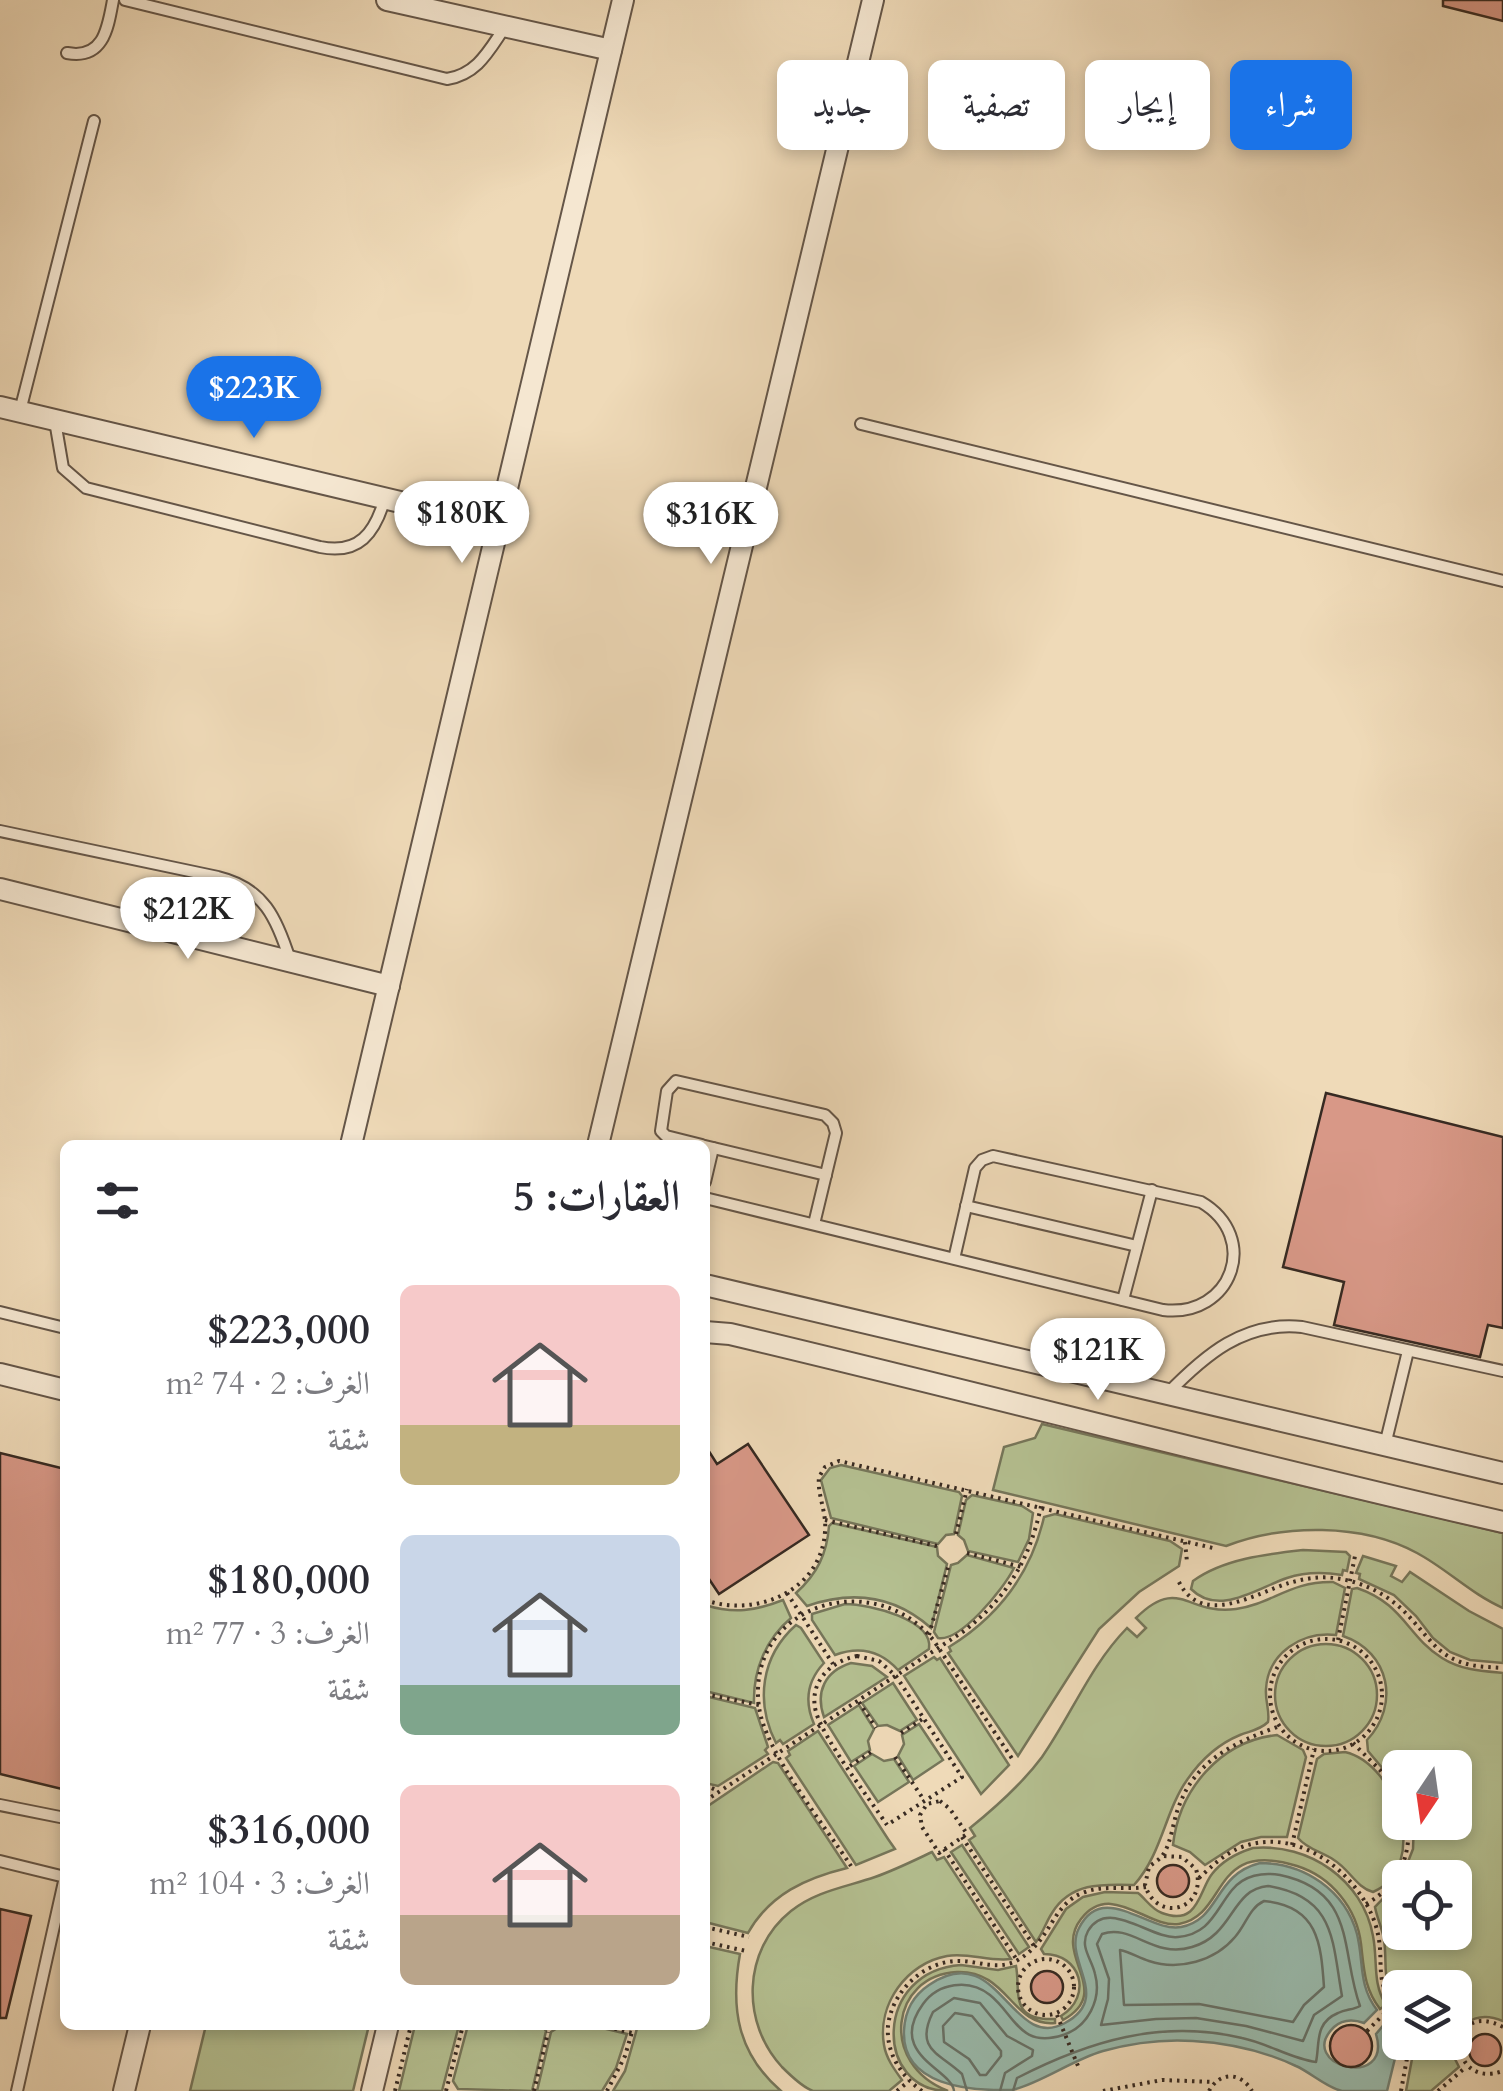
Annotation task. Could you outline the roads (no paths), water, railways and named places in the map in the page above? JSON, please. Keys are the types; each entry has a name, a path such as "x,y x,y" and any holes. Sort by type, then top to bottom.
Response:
{"street":[{"path":"386,0 611,50"},
{"path":"352,1140 623,0"},
{"path":"599,1140 872,0"},
{"path":"10,409 497,524"},
{"path":"0,889 389,986"},
{"path":"710,1286 1503,1473"},
{"path":"710,1332 900,1374 1503,1522"},
{"path":"0,1374 60,1389"},
{"path":"124,2091 139,2030"},
{"path":"372,2091 387,2030"}],"lane":[{"path":"67,53 84,54 99,46 113,0"},
{"path":"124,0 436,78 469,73 505,26"},
{"path":"10,409 94,121"},
{"path":"55,420 63,468 86,488 320,547 340,550 360,544 374,529 386,498"},
{"path":"861,424 1503,582"},
{"path":"0,831 244,885 273,913 290,961"},
{"path":"682,1140 661,1131 660,1121 668,1088 676,1081 826,1116 836,1133 814,1224"},
{"path":"710,1147 826,1175"},
{"path":"710,1199 1163,1310 1187,1310 1218,1293 1230,1273 1234,1249 1220,1216 1200,1202 993,1156 982,1160 976,1168 954,1258"},
{"path":"1123,1300 1152,1190"},
{"path":"966,1206 1137,1246"},
{"path":"0,1312 60,1327"},
{"path":"1167,1394 1214,1351 1244,1334 1272,1326 1302,1327 1503,1371"},
{"path":"1385,1446 1408,1352"},
{"path":"0,1805 60,1817"},
{"path":"0,1861 60,1876"},
{"path":"17,2091 60,1899"}],"water":[{"path":"1260,1863 1292,1868 1320,1882 1343,1904 1357,1934 1364,1982 1377,2010 1364,2023 1348,2020 1334,2027 1325,2041 1326,2053 1346,2066 1360,2067 1371,2062 1377,2052 1376,2034 1382,2027 1382,2060 1395,2060 1387,2091 1342,2091 1271,2056 1193,2041 1125,2046 1103,2051 1012,2090 977,2089 926,2074 906,2049 904,2030 911,2004 929,1985 953,1974 972,1975 989,1984 1031,2023 1047,2028 1065,2023 1079,2013 1085,2002 1075,1940 1089,1914 1113,1908 1168,1927 1181,1927 1204,1915 1233,1877"}]}
